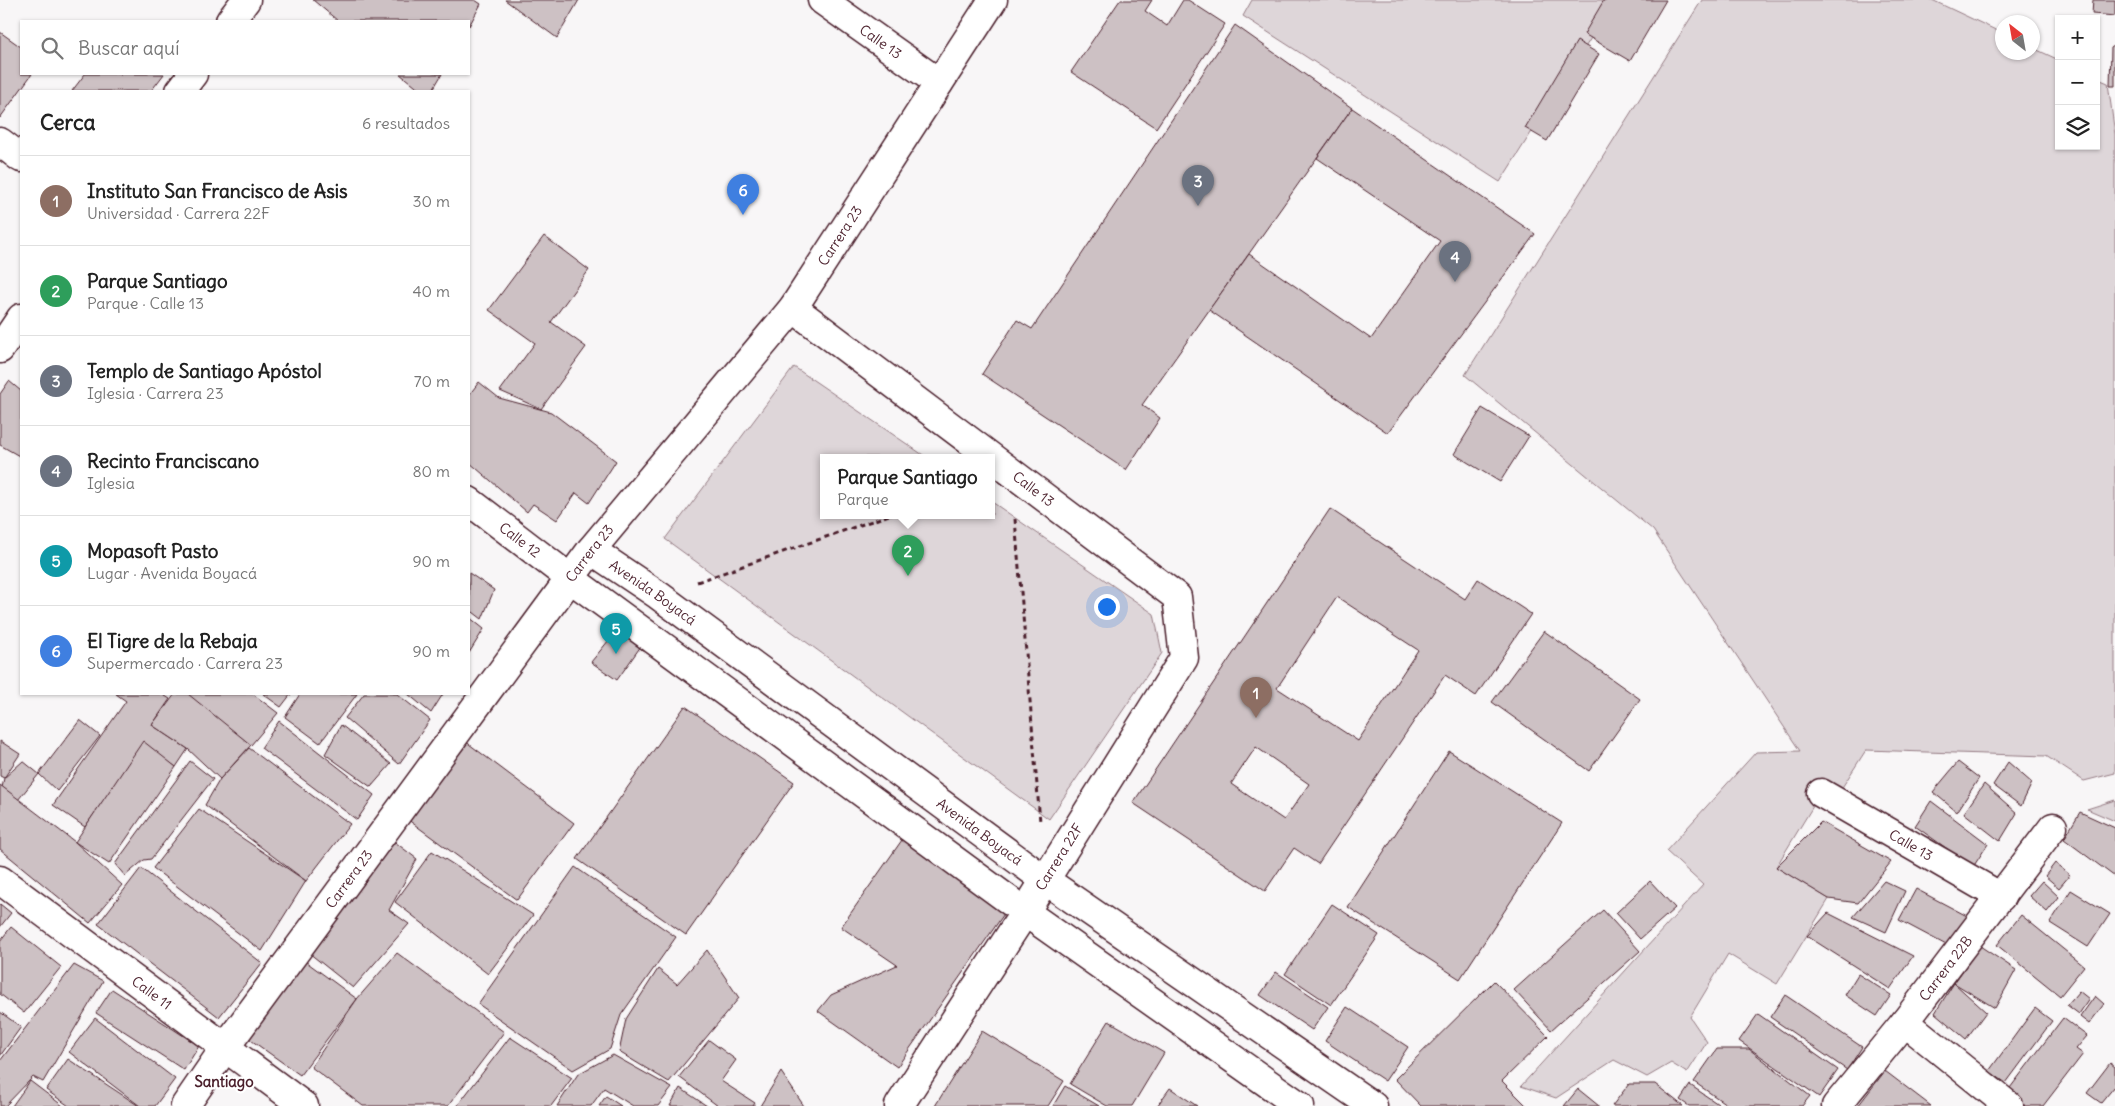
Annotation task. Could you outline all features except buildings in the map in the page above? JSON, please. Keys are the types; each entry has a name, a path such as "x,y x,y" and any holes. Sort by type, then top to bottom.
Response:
{"street":[{"path":"231,20 246,0"},
{"name":"Calle 13","path":"822,0 939,82"},
{"name":"Carrera 23","path":"185,1106 224,1049 591,550 793,308 993,0"},
{"path":"181,90 191,75"},
{"path":"0,142 20,157"},
{"name":"Calle 13","path":"793,308 987,454"},
{"path":"0,350 20,320"},
{"name":"Calle 13","path":"995,460 1177,597"},
{"name":"Calle 12","path":"470,502 571,579"},
{"name":"Avenida Boyacá","path":"591,550 658,595 1045,880 1373,1106"},
{"path":"571,579 1025,912 1300,1106"},
{"name":"Carrera 22F","path":"899,1106 1025,912 1184,658 1177,597"},
{"name":"Calle 13","path":"1822,793 2001,897"},
{"name":"Carrera 22B","path":"1836,1106 1905,1022 2052,827"},
{"name":"Calle 11","path":"0,880 224,1049 304,1106"},
{"path":"1905,1022 2009,1106"}],"path":[{"path":"1011,472 1045,880"},
{"path":"658,595 877,519"}],"shaded area":[{"path":"1252,0 1615,0 1500,182 1243,16"},
{"path":"1702,0 1932,0 1995,30 1995,60 2040,60 2040,51 2055,58 2055,150 2100,150 2100,80 2108,83 2115,135 2115,773 2084,781 2046,756 1866,750 1834,800 1821,793 1776,867 1829,899 1777,984 1728,954 1690,1017 1707,1042 1687,1073 1671,1063 1647,1077 1614,1060 1556,1098 1521,1086 1703,885 1666,851 1756,752 1800,751 1653,530 1465,375"},
{"path":"794,367 922,454 820,454 820,519 995,519 995,504 1154,614 1162,653 1049,819 665,539"},
{"path":"2115,800 2115,821 2087,809"}],"place":[{"name":"Templo de Santiago Apóstol","path":"1198,206"},
{"name":"El Tigre de la Rebaja","path":"743,215"},
{"name":"Recinto Franciscano","path":"1455,282"},
{"name":"Parque Santiago","path":"908,576"},
{"name":"Mopasoft Pasto","path":"616,654"},
{"name":"Instituto San Francisco de Asis","path":"1256,718"}],"district":[{"name":"Santiago","path":"224,1082"}]}
